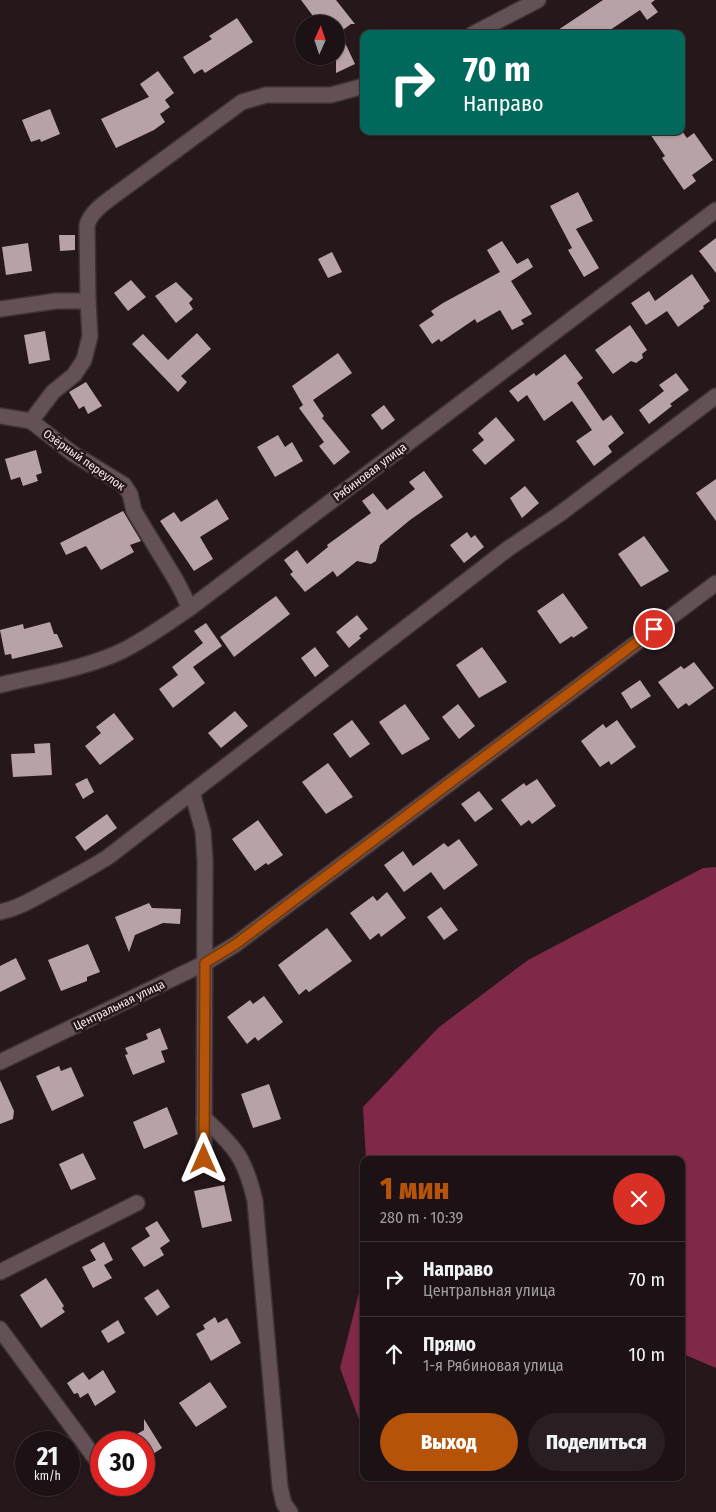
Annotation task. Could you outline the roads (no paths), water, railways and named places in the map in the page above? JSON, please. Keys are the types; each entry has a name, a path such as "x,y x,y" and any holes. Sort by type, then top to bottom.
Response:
{"street":[{"path":"482,30 538,0"},
{"path":"31,421 53,392 74,374 84,360 90,336 87,225 94,213 109,199 242,102 266,95 331,95 360,87"},
{"name":"Рябиновая улица","path":"0,685 92,663 146,638 190,608 716,210"},
{"path":"0,309 56,301 88,301"},
{"path":"0,912 14,909 81,874 108,857 509,548 561,513 716,396"},
{"name":"Озёрный переулок","path":"0,416 31,421 72,453 124,485 130,494 134,511 177,582 190,608"},
{"name":"Центральная улица","path":"0,1062 205,963 236,944 716,583"},
{"path":"192,792 203,832 205,860 204,1159"},
{"path":"204,1118 240,1154 254,1194 280,1487 284,1504 290,1512"},
{"path":"0,1272 136,1203"},
{"path":"0,1329 90,1451"}]}
